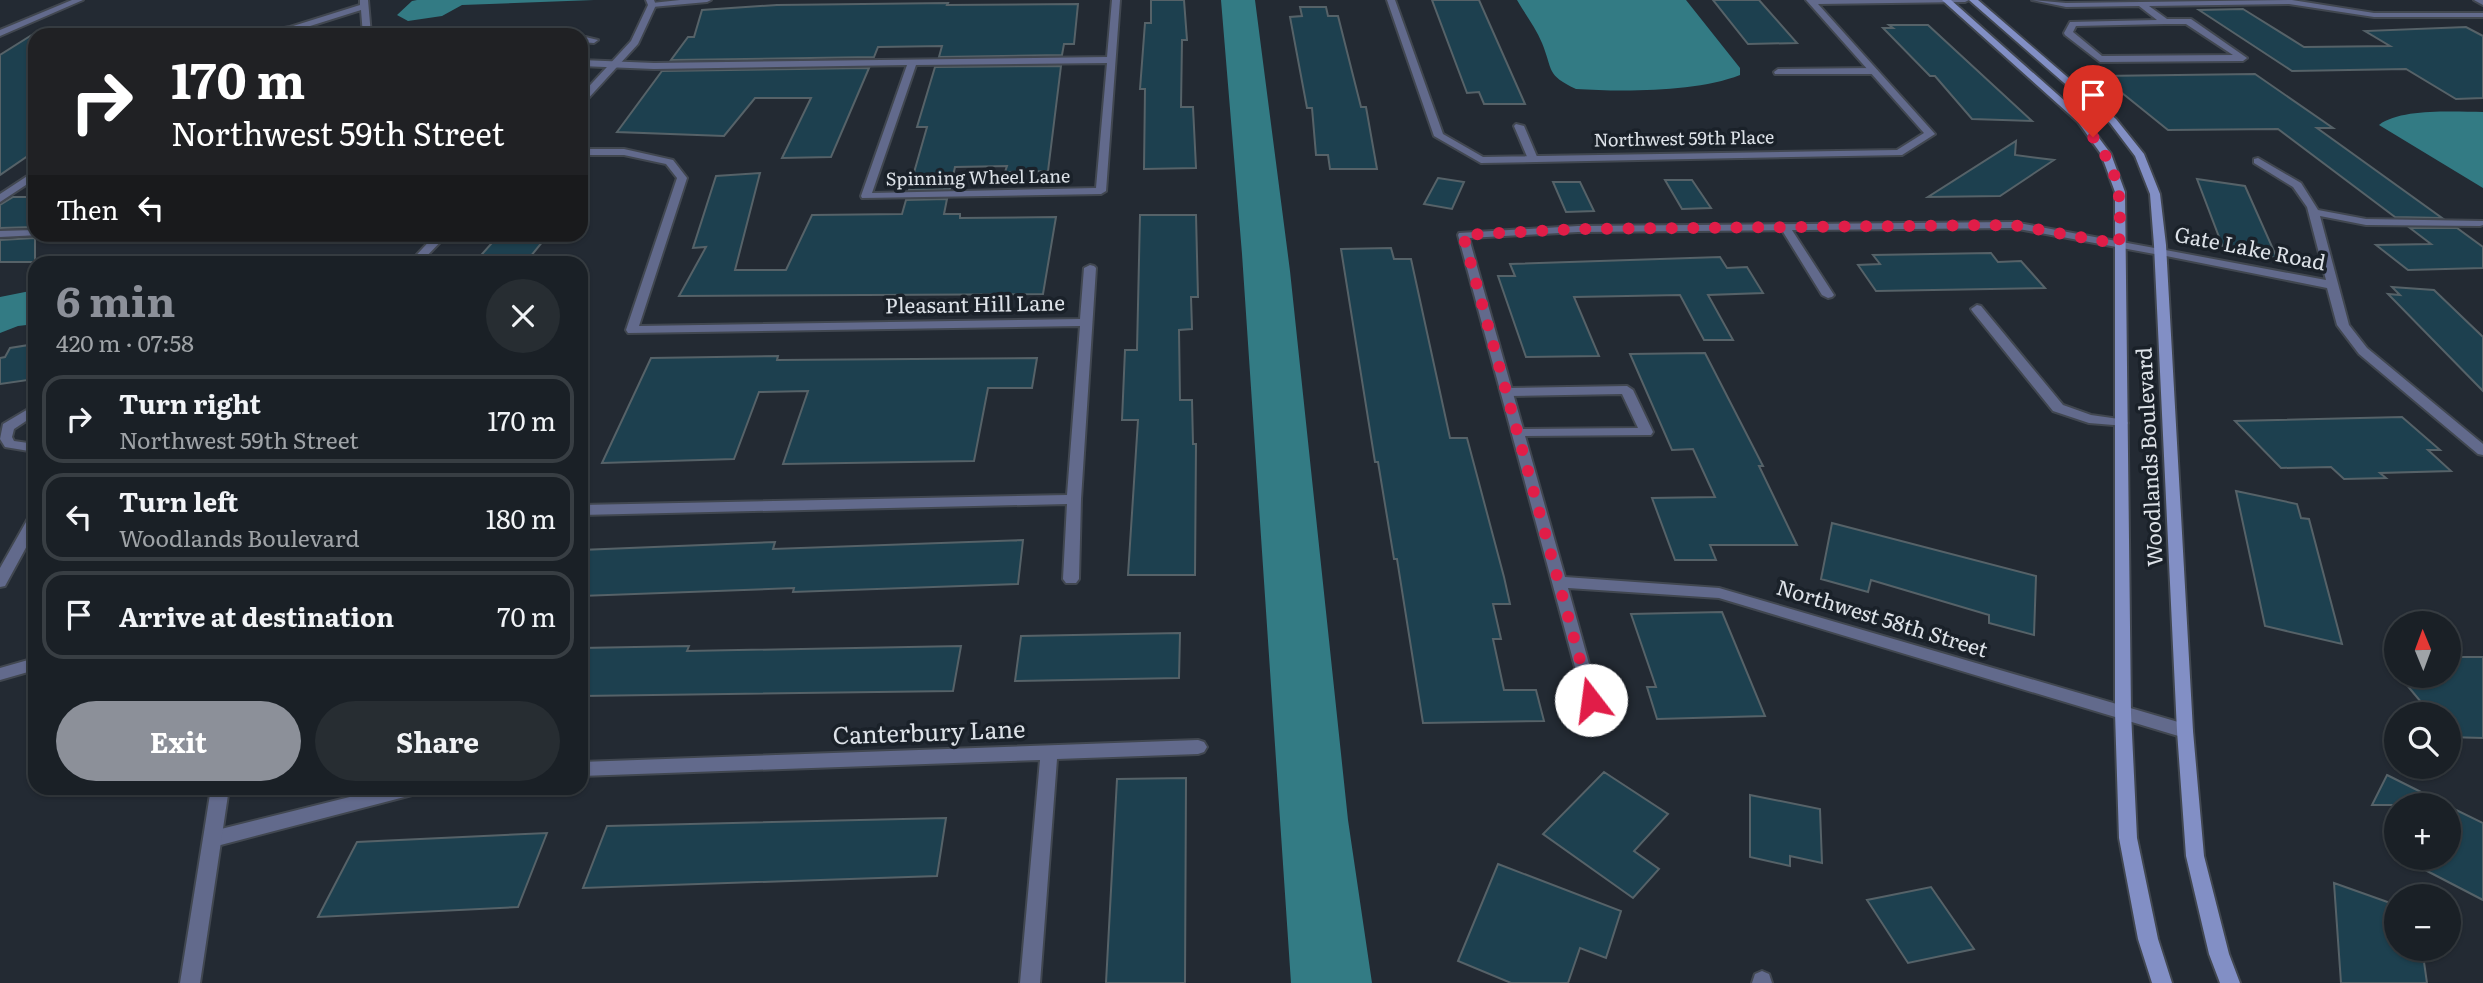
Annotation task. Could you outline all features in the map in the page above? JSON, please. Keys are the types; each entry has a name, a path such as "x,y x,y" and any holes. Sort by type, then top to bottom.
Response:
{"street":[{"path":"0,33 79,0"},
{"path":"588,94 635,42 651,2 707,0"},
{"name":"Spinning Wheel Lane","path":"912,63 866,196 1101,191 1116,0"},
{"name":"Northwest 59th Place","path":"1391,0 1439,136 1481,160 1899,153 1930,134 1874,71"},
{"name":"Woodlands Boulevard","path":"1946,0 2081,120 2106,154 2120,192 2123,713 2128,838 2148,939 2162,983"},
{"path":"1811,1 1965,0"},
{"name":"Woodlands Boulevard","path":"1973,0 2113,121 2140,156 2155,194 2185,731 2195,856 2230,983"},
{"path":"2036,0 2066,5 2289,2 2374,15 2483,15"},
{"path":"2478,0 2483,3"},
{"path":"1811,1 1874,71"},
{"path":"294,28 364,3 366,28"},
{"path":"2143,3 2165,22 2188,21 2243,58 2100,60 2068,33 2073,24 2165,22"},
{"path":"588,40 594,40"},
{"path":"588,63 1111,60"},
{"path":"1779,72 1874,71"},
{"path":"1519,126 1533,159"},
{"name":"Pleasant Hill Lane","path":"588,152 624,152 669,162 682,178 632,330 1086,322 1074,499 1072,579"},
{"name":"Gate Lake Road","path":"2258,161 2297,185 2313,212 2343,325 2363,351 2483,451"},
{"path":"0,200 28,179"},
{"path":"2313,212 2366,222 2480,223"},
{"name":"Gate Lake Road","path":"1508,393 1463,235 1577,229 2013,225 2332,285"},
{"path":"1785,227 1828,295"},
{"path":"0,234 28,233"},
{"path":"421,256 435,242"},
{"path":"1086,322 1090,268"},
{"path":"1977,309 2058,408 2089,419 2121,423"},
{"path":"1519,433 1646,432 1628,390 1508,393 1591,700"},
{"path":"28,414 8,427 5,437 10,444 28,447"},
{"path":"588,510 1074,499"},
{"path":"0,582 28,531"},
{"name":"Northwest 58th Street","path":"1561,582 1719,593 2185,731"},
{"path":"0,674 28,666"},
{"path":"1049,753 1198,747"},
{"name":"Canterbury Lane","path":"588,769 1049,753 1030,983"},
{"path":"190,983 219,795"},
{"path":"213,839 385,795"}],"water":[{"path":"594,0 462,5 442,16 408,21 397,15 412,1"},
{"path":"1221,0 1255,0 1290,271 1348,820 1372,983 1291,983 1242,254"},
{"path":"1517,0 1686,0 1740,68 1740,75 1723,81 1682,88 1576,89 1560,80 1552,71 1540,37"},
{"path":"2483,112 2483,188 2379,125 2414,113"},
{"path":"28,291 28,325 0,333 0,297"}],"building":[{"path":"1151,0 1184,0 1187,40 1182,40 1181,107 1193,107 1196,168 1144,169 1145,89 1140,89 1145,23 1151,23"},
{"path":"1432,0 1479,0 1525,104 1484,104 1479,92 1467,93"},
{"path":"1713,0 1759,0 1797,43 1748,44"},
{"path":"948,3 947,5 1078,4 1074,44 1064,44 1062,55 939,57 942,46 878,47 874,57 671,60 688,37 694,37 702,10 777,5"},
{"path":"1300,7 1326,7 1328,16 1338,16 1361,107 1366,107 1377,169 1330,169 1328,155 1316,155 1312,108 1307,108 1290,17 1302,16"},
{"path":"2243,9 2304,47 2390,46 2365,31 2466,27 2483,36 2483,98 2456,99 2406,69 2292,71 2199,10"},
{"path":"1889,25 1928,25 2032,121 1972,119 1935,76 1930,76 1883,28 1893,28"},
{"path":"28,37 28,156 0,175 0,55"},
{"path":"1061,66 1048,171 1005,172 1007,166 955,167 950,189 909,190 927,127 917,127 935,67"},
{"path":"869,68 831,157 782,158 811,98 755,98 724,136 617,132 662,71"},
{"path":"2255,74 2333,128 2317,128 2442,218 2395,217 2278,129 2168,130 2101,76"},
{"path":"2016,141 2015,155 2054,160 2000,196 1928,197"},
{"path":"760,173 735,270 786,270 812,215 902,214 906,200 947,199 944,214 960,214 960,218 1056,217 1043,294 679,296 706,247 693,248 716,176"},
{"path":"1438,178 1464,182 1452,209 1424,204"},
{"path":"2197,179 2245,186 2277,258 2224,250"},
{"path":"1665,180 1692,180 1711,208 1682,209"},
{"path":"1553,182 1580,182 1594,211 1566,212"},
{"path":"13,197 28,197 28,227 0,228 0,205"},
{"path":"1140,215 1196,215 1198,297 1191,297 1192,329 1179,330 1180,400 1192,400 1193,444 1196,444 1195,575 1128,575 1138,420 1122,420 1125,350 1137,350"},
{"path":"2410,228 2457,228 2483,247 2483,268 2408,270 2376,245 2431,244"},
{"path":"28,238 28,242 35,242 35,256 28,256 28,262 0,262 0,240"},
{"path":"493,242 542,242 531,256 480,256"},
{"path":"1391,248 1394,259 1411,259 1450,438 1467,438 1504,577 1510,604 1493,604 1501,639 1493,639 1504,690 1536,690 1544,721 1423,723 1397,559 1394,559 1378,462 1375,462 1341,249"},
{"path":"1991,253 1998,262 2021,261 2045,288 1876,291 1858,265 1880,264 1873,255"},
{"path":"1720,257 1727,268 1747,267 1763,293 1708,295 1733,340 1704,340 1680,295 1574,297 1599,356 1526,357 1498,276 1515,276 1510,264"},
{"path":"2392,287 2434,290 2483,337 2483,391 2388,294 2400,295"},
{"path":"28,345 28,380 0,384 0,358 5,357 10,348"},
{"path":"1705,353 1763,466 1759,466 1797,545 1710,545 1716,560 1675,560 1652,498 1715,497 1693,449 1672,450 1630,354"},
{"path":"778,356 777,360 1037,358 1032,388 988,388 974,461 783,464 808,391 759,392 734,459 602,463 651,358"},
{"path":"2402,417 2440,450 2428,450 2451,471 2380,473 2386,478 2344,479 2331,467 2281,468 2235,421"},
{"path":"2236,491 2297,504 2301,518 2309,519 2342,644 2265,626"},
{"path":"1832,523 2036,576 2034,635 1989,623 1989,615 1871,580 1868,592 1821,579"},
{"path":"1023,540 1018,584 793,592 794,588 588,596 588,550 775,542 773,549"},
{"path":"1722,612 1765,716 1657,719 1647,687 1656,687 1631,614"},
{"path":"1180,633 1179,678 1015,681 1021,636"},
{"path":"689,646 687,651 961,646 953,691 588,696 588,648"},
{"path":"2461,657 2483,657 2483,738 2461,737 2461,702 2421,702 2409,688 2461,688"},
{"path":"1604,772 1668,814 1634,851 1659,869 1633,898 1543,834"},
{"path":"1186,778 1185,983 1106,983 1117,779"},
{"path":"2385,779 2395,779 2423,793 2384,793 2384,805 2372,805"},
{"path":"1750,795 1820,809 1822,863 1790,856 1790,866 1750,857"},
{"path":"2461,812 2483,823 2483,900 2461,889 2461,884 2452,884 2425,870 2461,870"},
{"path":"946,818 937,876 583,888 607,826"},
{"path":"547,833 518,907 318,917 357,842"},
{"path":"1498,864 1621,911 1606,958 1580,948 1568,983 1511,983 1458,961"},
{"path":"2334,883 2384,901 2384,961 2424,961 2427,983 2341,983"},
{"path":"1931,887 1974,949 1908,963 1867,900"}],"route":[{"path":"1591,700 1561,582 1463,235 1577,229 2013,225 2119,244 2120,192 2106,154 2093,137"}]}
